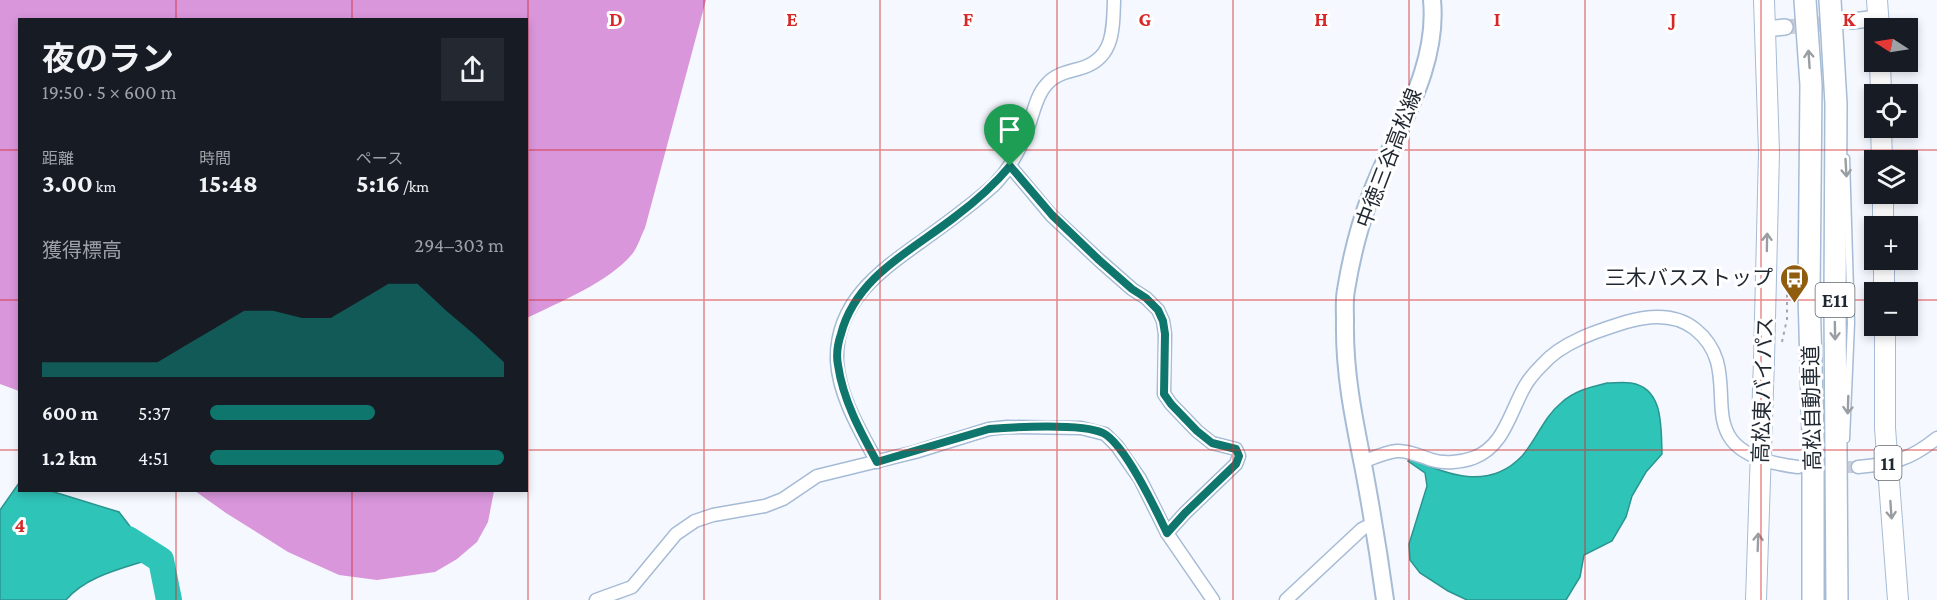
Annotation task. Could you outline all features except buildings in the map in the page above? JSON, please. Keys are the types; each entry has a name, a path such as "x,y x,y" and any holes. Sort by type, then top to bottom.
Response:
{"highway":[{"name":"高松東バイパス","path":"1756,600 1769,152 1775,28 1764,0"},
{"name":"高松自動車道","path":"1805,0 1811,85 1809,294 1813,437 1813,600"},
{"name":"高松自動車道","path":"1830,0 1836,104 1837,600"},
{"name":"11","path":"1885,336 1885,428 1898,600"}],"main road":[{"name":"中徳三谷高松線","path":"1385,600 1374,524 1350,398 1344,340 1345,292 1370,197 1414,97 1427,57 1434,13 1432,0"}],"street":[{"path":"877,462 856,423 843,389 837,363 838,342 851,306 863,289 882,270 956,216 995,184 1010,166 1022,146 1037,101 1045,86 1058,75 1089,66 1101,57 1109,45 1113,30 1114,0"},
{"path":"1852,21 1878,16"},
{"path":"1010,166 1052,215 1099,260 1158,310 1165,334 1164,394 1197,431 1212,443 1236,449 1239,456 1236,464 1167,533"},
{"path":"1362,462 1398,450 1435,461 1454,462 1473,458 1490,449 1503,432 1525,386 1543,363 1564,346 1606,328 1644,317 1666,316 1687,322 1706,338 1717,356 1723,425 1731,440 1746,453 1779,465 1798,467"},
{"path":"596,600 632,587 676,534 695,521 713,514 765,506 783,499 817,476 877,462 989,429 1006,427 1081,428 1105,434 1117,446 1140,480 1167,533 1213,600"},
{"path":"1858,467 1888,465 1915,454 1937,438"},
{"path":"1286,600 1362,529 1374,524"}],"lane":[{"path":"1834,68 1844,133"},
{"path":"1802,261 1804,144 1811,85"},
{"path":"1845,448 1851,323 1846,154"},
{"path":"1803,363 1813,546"},
{"path":"1837,552 1844,460"}],"shaded area":[{"path":"0,0 706,0 645,228 635,250 623,263 598,282 528,318 528,18 18,18 18,391 0,384"},
{"path":"1607,383 1631,383 1642,386 1650,393 1655,401 1660,421 1662,454 1646,472 1632,496 1626,517 1612,541 1584,555 1580,577 1566,600 1467,600 1420,573 1410,560 1409,544 1427,486 1425,473 1408,461 1410,458 1453,474 1482,476 1496,473 1509,467 1522,456 1550,415 1566,399 1582,390"},
{"path":"18,484 18,492 54,492 119,512 154,558 95,578 66,600 0,600 0,510"},
{"path":"196,492 494,492 488,522 477,542 457,559 435,572 377,580 339,575 288,552"}],"waterway":[{"path":"120,539 128,539 161,560 169,600"}],"tunnel":[{"path":"1785,27 1852,21"},
{"path":"1808,467 1858,467"}],"place":[{"name":"三木バスストップ","path":"1794,304"}],"route":[{"path":"1010,166 1052,215 1099,260 1158,310 1165,334 1164,394 1197,431 1212,443 1236,449 1239,456 1236,464 1167,533 1140,480 1117,446 1105,434 1094,430 1006,427 989,429 877,462 856,423 843,389 837,363 838,342 851,306 863,289 882,270 956,216 995,184 1010,166"}]}
